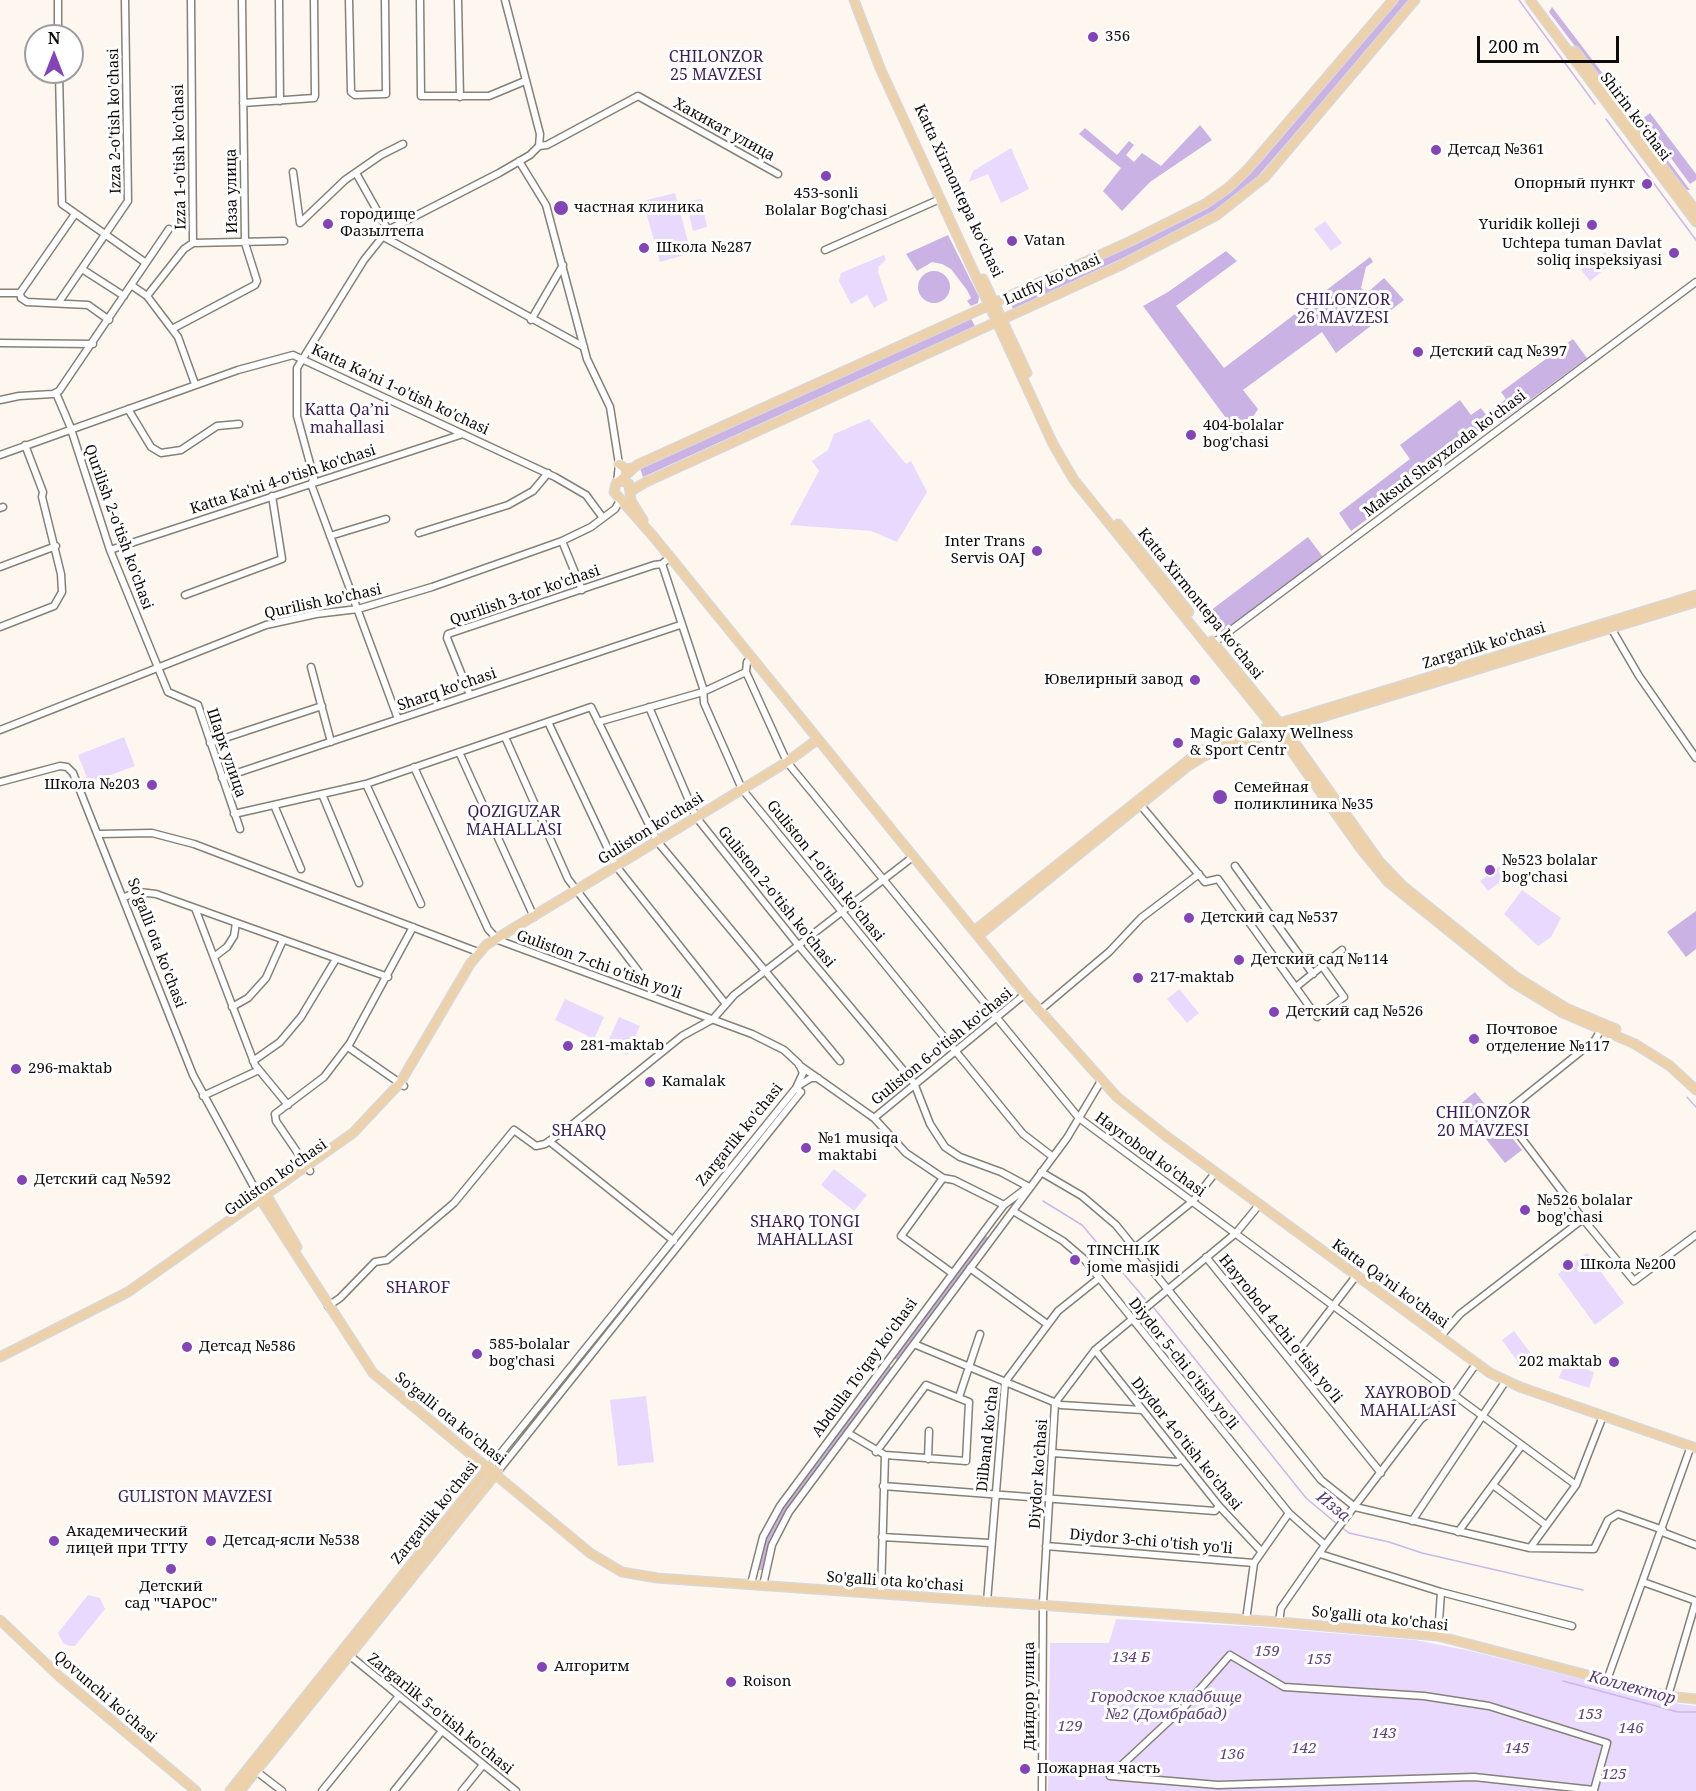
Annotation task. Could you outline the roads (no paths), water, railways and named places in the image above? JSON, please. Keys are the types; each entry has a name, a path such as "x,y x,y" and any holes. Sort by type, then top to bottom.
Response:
{"main road":[{"name":"Katta Xirmontepa koʻchasi","path":"854,0 940,199 999,319 1053,444 1068,470 1278,727 1366,845 1402,886 1516,977 1561,1005 1658,1058 1696,1090"},
{"name":"Katta Xirmontepa koʻchasi","path":"859,0 882,67 991,303"},
{"name":"Lutfiy ko'chasi","path":"627,489 632,468 1181,217 1228,188 1260,155 1393,0"},
{"name":"Lutfiy ko'chasi","path":"627,489 1177,238 1240,199 1282,157 1415,0"},
{"path":"1530,0 1557,31"},
{"path":"1537,0 1557,31 1682,198 1696,222"},
{"path":"1682,198 1696,211"},
{"path":"619,464 625,469 632,468"},
{"name":"Lutfiy ko'chasi","path":"617,483 627,489"},
{"path":"617,483 614,492 627,489"},
{"path":"627,489 627,507 653,536"},
{"path":"627,489 653,536"},
{"name":"Katta Qa'ni ko'chasi","path":"653,536 1025,994 1101,1081 1140,1116 1476,1364 1505,1382 1693,1447"},
{"name":"Zargarlik ko'chasi","path":"976,934 1139,802 1199,759 1278,727 1696,595"},
{"name":"Zargarlik ko'chasi","path":"1278,727 1696,602"},
{"name":"Katta Xirmontepa koʻchasi","path":"1278,727 1374,866 1399,891 1512,982 1552,1007 1656,1050 1696,1082"},
{"name":"Guliston ko'chasi","path":"402,1085 478,952 787,762 818,739"},
{"name":"Guliston ko'chasi","path":"0,1362 131,1297 308,1169 353,1133 402,1085 474,967 498,940"},
{"name":"Guliston ko'chasi","path":"0,1357 129,1292 265,1200"},
{"name":"So'galli ota ko'chasi","path":"265,1200 330,1305 363,1355 381,1376 494,1469 590,1553 618,1571 647,1577 752,1582 765,1580 881,1592 1438,1634 1668,1694 1696,1697"},
{"name":"Zargarlik ko'chasi","path":"230,1791 253,1768 494,1469"},
{"name":"Qovunchi ko'chasi","path":"0,1620 69,1685 196,1791"},
{"name":"Qovunchi ko'chasi","path":"0,1628 189,1791"},
{"name":"Zargarlik ko'chasi","path":"240,1791 253,1768"}],"street":[{"path":"58,0 58,24"},
{"name":"Izza 2-o'tish ko'chasi","path":"58,302 128,201 125,0"},
{"name":"Izza 1-o'tish ko'chasi","path":"147,296 184,249 193,243 190,0"},
{"name":"Изза улица","path":"172,329 255,285 257,276 249,262 245,243 242,0"},
{"path":"279,0 280,101"},
{"path":"243,103 315,97 314,0"},
{"path":"350,0 351,92 355,95 386,94 385,0"},
{"path":"420,0 421,96 492,95 525,81"},
{"path":"458,0 460,97"},
{"path":"398,719 311,484 314,478 297,416 296,376 303,357 381,236 388,230 519,161 539,146 540,134 505,0"},
{"path":"59,84 62,204 146,263"},
{"name":"Хакикат улица","path":"539,146 547,145 636,96 778,174"},
{"path":"294,172 300,223 356,173 381,154 402,144"},
{"path":"519,161 545,203 590,368 610,407 619,464 627,489"},
{"path":"356,173 388,230"},
{"path":"825,250 940,199"},
{"path":"20,293 75,214"},
{"path":"0,400 57,393 93,344 169,229"},
{"path":"381,236 584,347"},
{"path":"193,243 284,241"},
{"path":"531,320 563,265"},
{"path":"82,269 124,296"},
{"name":"Maksud Shayxzoda ko'chasi","path":"1211,645 1696,282"},
{"path":"131,285 147,296 172,329 195,384"},
{"path":"0,293 20,293"},
{"path":"20,293 21,298 27,302 58,302 88,306 109,320"},
{"path":"0,344 93,344"},
{"name":"Katta Ka'ni 1-o'tish ko'chasi","path":"0,455 25,445 71,432 195,384 278,357 293,355 303,357 548,473 586,495 603,518"},
{"name":"Qurilish 2-o'tish ko'chasi","path":"57,393 110,550 159,669"},
{"path":"128,409 151,447 161,453 181,450 217,426 238,424"},
{"name":"Katta Ka'ni 4-o'tish ko'chasi","path":"110,550 463,434"},
{"path":"0,627 54,606 59,600 62,586 56,546 42,497 43,492 25,445"},
{"path":"617,483 619,464"},
{"path":"419,533 508,505 533,491 548,473"},
{"name":"Qurilish ko'chasi","path":"0,730 266,626 316,614 358,609 432,587 561,541 615,509 627,489"},
{"path":"185,596 282,559 272,496"},
{"name":"Qurilish ko'chasi","path":"615,509 627,507"},
{"path":"330,536 386,519"},
{"path":"561,541 582,590"},
{"path":"0,567 56,546"},
{"name":"Qurilish 3-tor ko'chasi","path":"470,695 447,635 662,564 670,557"},
{"name":"Guliston 1-o'tish ko'chasi","path":"662,564 703,692 704,704 742,789 1023,1134 1053,1156"},
{"name":"Sharq ko'chasi","path":"222,778 680,624"},
{"path":"1611,628 1639,676 1696,758"},
{"path":"598,722 703,692 746,672 747,662 752,657"},
{"path":"311,667 331,742"},
{"name":"Шарк улица","path":"159,669 168,692 198,705 240,829"},
{"name":"Hayrobod ko'chasi","path":"746,672 787,762 1079,1118 1576,1485"},
{"path":"210,743 322,706"},
{"path":"234,814 366,784 591,707 657,841 763,972 840,1061"},
{"name":"Guliston 2-o'tish ko'chasi","path":"648,707 696,817 799,946 914,1083 930,1124 945,1147 960,1157 1001,1172 1029,1186"},
{"path":"548,722 616,866 725,1003"},
{"path":"505,736 575,892 639,972"},
{"path":"459,752 534,917"},
{"name":"So'galli ota ko'chasi","path":"0,782 56,766 67,767 74,775 203,1096 265,1200"},
{"name":"Guliston 7-chi o'tish yo'li","path":"414,767 488,929 498,940 713,1019 773,1044 874,1118 906,1153 943,1178 954,1180 1004,1206"},
{"path":"366,784 421,904"},
{"path":"321,794 359,883"},
{"path":"1139,802 1205,882 1218,879 1317,1017 1344,997 1322,966"},
{"path":"274,805 301,868"},
{"path":"99,834 152,833 194,844 478,952"},
{"path":"330,1305 375,1262 387,1260 454,1203 514,1130 536,1146 549,1141 592,1110 682,1036 713,1019 725,1003 763,972 914,856"},
{"path":"1234,866 1313,974"},
{"path":"1040,1011 1109,952 1141,918 1199,874"},
{"path":"124,897 139,892 147,893 388,977"},
{"path":"195,908 253,1061 288,1105"},
{"path":"214,957 227,947 234,936 236,923"},
{"path":"308,1169 275,1119 277,1112 324,1077 348,1047 388,977 413,927"},
{"path":"232,1007 248,998 266,978 284,940"},
{"path":"1296,987 1342,950"},
{"path":"253,1061 280,1042 301,1017 336,959"},
{"name":"Guliston 6-o'tish ko'chasi","path":"874,1118 1025,994"},
{"path":"1603,1027 1595,1040 1503,1114 1583,1219 1634,1281 1696,1235"},
{"path":"348,1047 402,1085"},
{"path":"795,1088 803,1075 799,1065"},
{"path":"203,1096 259,1070"},
{"path":"795,1088 813,1077 822,1080"},
{"name":"Abdulla To'qay ko'chasi","path":"765,1580 774,1540 785,1518 1053,1156 1101,1081"},
{"name":"Zargarlik ko'chasi","path":"795,1088 801,1092 536,1423 494,1469 529,1418 795,1088"},
{"path":"549,1141 679,1245"},
{"path":"1041,1172 1094,1205 1136,1246 1321,1480 1355,1507 1530,1548 1594,1549 1608,1520 1618,1514 1696,1545"},
{"path":"1136,1246 1193,1201 1215,1173"},
{"path":"943,1178 901,1236 952,1273"},
{"name":"Abdulla To'qay ko'chasi","path":"752,1582 763,1537 774,1515 984,1230 1004,1206 1029,1186"},
{"name":"Diydor ko'chasi","path":"1043,1604 1055,1403 1095,1350 1236,1233 1259,1205"},
{"name":"Diydor 5-chi o'tish yo'li","path":"1013,1211 1063,1241 1083,1259 1289,1513 1325,1545"},
{"path":"1440,1337 1460,1314 1583,1219"},
{"path":"984,1230 990,1232 993,1237"},
{"name":"Hayrobod 4-chi o'tish yo'li","path":"1206,1257 1381,1473"},
{"path":"970,1268 1047,1324"},
{"path":"1291,1361 1356,1276"},
{"name":"Dilband ko'cha","path":"987,1600 1005,1382 1058,1311 1098,1279"},
{"path":"959,1397 980,1334"},
{"path":"589,1344 595,1350"},
{"path":"914,1344 1055,1403 1142,1410"},
{"name":"Diydor 4-o'tish ko'chasi","path":"1095,1350 1219,1506 1261,1551"},
{"path":"889,1358 898,1365"},
{"path":"1279,1621 1281,1608 1325,1545 1421,1419 1454,1395 1476,1364"},
{"path":"1412,1521 1484,1418 1505,1382"},
{"path":"848,1433 876,1452 888,1456 966,1461 969,1402 926,1385 876,1452"},
{"path":"1530,1548 1576,1485 1603,1416"},
{"path":"529,1418 536,1423"},
{"path":"928,1459 929,1431"},
{"path":"1458,1532 1522,1445"},
{"path":"1608,1678 1693,1447"},
{"path":"1053,1453 1177,1462 1182,1459"},
{"path":"881,1592 883,1486 888,1456"},
{"path":"1493,1485 1546,1525"},
{"path":"883,1486 1215,1510 1219,1506"},
{"path":"1246,1618 1254,1563 1289,1513"},
{"path":"882,1537 990,1544"},
{"name":"Diydor 3-chi o'tish yo'li","path":"1046,1546 1254,1563"},
{"path":"1320,1554 1441,1592 1572,1626"},
{"path":"754,1570 765,1580"},
{"path":"1643,1582 1696,1602 1668,1694"},
{"path":"1438,1634 1441,1592"},
{"name":"Дийдор улица","path":"1042,1791 1043,1604"},
{"name":"Zargarlik 5-o'tish ko'chasi","path":"346,1652 516,1791"},
{"path":"1230,1655 1284,1687 1424,1696 1489,1706 1607,1743 1594,1790 1474,1777 1240,1788 1110,1776 1185,1706 1230,1655"},
{"path":"322,1791 399,1696"},
{"path":"394,1791 442,1731"},
{"path":"462,1791 483,1765"},
{"path":"253,1768 282,1791"}],"waterway":[{"path":"1519,0 1595,104"},
{"path":"1606,119 1696,240"},
{"path":"1687,1097 1696,1107"},
{"name":"Изза","path":"1043,1201 1082,1225 1145,1299"},
{"name":"Изза","path":"1154,1308 1306,1498 1337,1524"},
{"name":"Изза","path":"1341,1527 1349,1533 1389,1542 1422,1553 1583,1590"},
{"name":"Коллектор","path":"1563,1681 1678,1712 1696,1712"}],"place":[{"name":"356","path":"1093,37"},
{"name":"Детсад №361","path":"1436,150"},
{"name":"453-sonli Bolalar Bog'chasi","path":"826,176"},
{"name":"Опорный пункт","path":"1647,184"},
{"name":"частная клиника","path":"561,208"},
{"name":"городище Фазылтепа","path":"328,224"},
{"name":"Yuridik kolleji","path":"1592,225"},
{"name":"Vatan","path":"1012,241"},
{"name":"Школа №287","path":"644,248"},
{"name":"Uchtepa tuman Davlat soliq inspeksiyasi","path":"1674,253"},
{"name":"Детский сад №397","path":"1418,352"},
{"name":"404-bolalar bog'chasi","path":"1191,435"},
{"name":"Inter Trans Servis OAJ","path":"1037,551"},
{"name":"Ювелирный завод","path":"1195,680"},
{"name":"Magic Galaxy Wellness & Sport Centr","path":"1178,743"},
{"name":"Школа №203","path":"152,785"},
{"name":"Семейная поликлиника №35","path":"1220,797"},
{"name":"№523 bolalar bog'chasi","path":"1490,870"},
{"name":"Детский сад №537","path":"1189,918"},
{"name":"Детский сад №114","path":"1239,960"},
{"name":"217-maktab","path":"1138,978"},
{"name":"Детский сад №526","path":"1274,1012"},
{"name":"Почтовое отделение №117","path":"1474,1039"},
{"name":"281-maktab","path":"568,1046"},
{"name":"296-maktab","path":"16,1069"},
{"name":"Kamalak","path":"650,1082"},
{"name":"№1 musiqa maktabi","path":"806,1148"},
{"name":"Детcкий сад №592","path":"22,1180"},
{"name":"№526 bolalar bog'chasi","path":"1525,1210"},
{"name":"TINCHLIK jome masjidi","path":"1075,1260"},
{"name":"Школа №200","path":"1568,1265"},
{"name":"Детсад №586","path":"187,1347"},
{"name":"585-bolalar bog'chasi","path":"477,1354"},
{"name":"202 maktab","path":"1614,1362"},
{"name":"Академический лицей при ТГТУ","path":"54,1541"},
{"name":"Детсад-ясли №538","path":"211,1541"},
{"name":"Детский сад \"ЧАРОС\"","path":"171,1569"},
{"name":"Алгоритм","path":"542,1667"},
{"name":"Roison","path":"731,1682"},
{"name":"Пожарная часть","path":"1025,1769"}],"district":[{"name":"CHILONZOR 25 MAVZESI","path":"716,66"},
{"name":"CHILONZOR 26 MAVZESI","path":"1343,309"},
{"name":"Katta Qaʼni mahallasi","path":"347,419"},
{"name":"QOZIGUZAR MAHALLASI","path":"514,821"},
{"name":"CHILONZOR 20 MAVZESI","path":"1483,1122"},
{"name":"SHARQ","path":"579,1131"},
{"name":"SHARQ TONGI MAHALLASI","path":"805,1231"},
{"name":"SHAROF","path":"418,1288"},
{"name":"XAYROBOD MAHALLASI","path":"1408,1402"},
{"name":"GULISTON MAVZESI","path":"195,1497"}],"park label":[{"name":"159","path":"1267,1652"},
{"name":"134 Б","path":"1131,1658"},
{"name":"155","path":"1319,1660"},
{"name":"Городское кладбище №2 (Домбрабад)","path":"1166,1706"},
{"name":"153","path":"1590,1715"},
{"name":"129","path":"1070,1727"},
{"name":"146","path":"1631,1729"},
{"name":"143","path":"1384,1734"},
{"name":"142","path":"1304,1749"},
{"name":"145","path":"1517,1749"},
{"name":"136","path":"1232,1755"},
{"name":"125","path":"1614,1775"}]}
